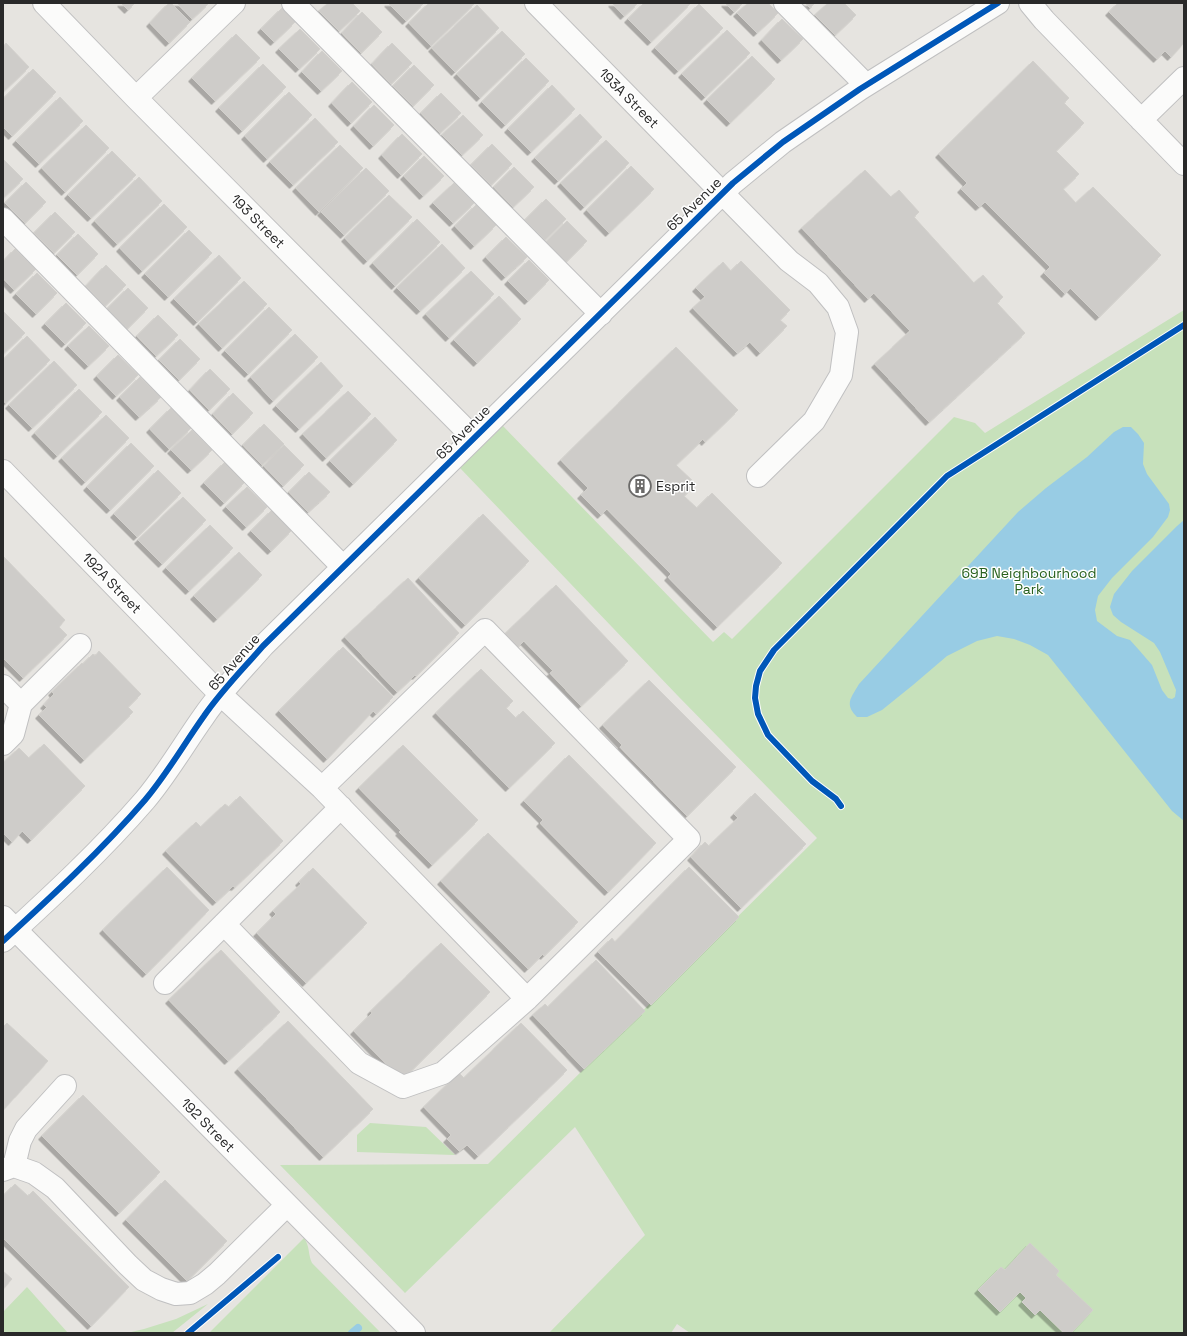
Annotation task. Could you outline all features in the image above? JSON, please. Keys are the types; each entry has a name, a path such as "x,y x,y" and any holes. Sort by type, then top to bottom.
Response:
{"street":[{"name":"193 Street","path":"44,3 136,98 474,438"},
{"path":"136,98 234,3"},
{"path":"293,3 601,314"},
{"name":"193A Street","path":"536,3 789,261 818,283 838,307 847,332 841,375 814,421 758,476"},
{"path":"785,3 866,85"},
{"name":"65 Avenue","path":"7,930 41,907 108,841 146,799 179,754 204,715 220,694 262,646 601,314 722,193 783,142 866,85 998,3"},
{"path":"1030,3 1044,20 1184,164"},
{"path":"1141,120 1184,78"},
{"path":"3,219 343,567"},
{"name":"192A Street","path":"3,471 220,694 341,807 527,999"},
{"path":"224,924 359,1063 402,1087 443,1073 527,999 689,839 486,630 322,788"},
{"path":"3,744 12,734 21,704 80,645"},
{"path":"3,686 21,704"},
{"path":"165,983 341,807"},
{"name":"192 Street","path":"7,930 287,1205 414,1333"},
{"path":"65,1086 26,1129 8,1168 34,1173 55,1188 144,1280 176,1294 190,1293 205,1284 217,1274 287,1205"}],"green space":[{"name":"69B Neighbourhood Park","path":"1184,310 1184,1333 690,1333 677,1324 671,1333 549,1333 645,1235 575,1127 405,1293 280,1165 488,1164 817,838 678,696 460,468 503,426 713,642 724,632 732,639 954,417 975,423 985,433"},
{"path":"370,1123 426,1127 455,1155 357,1152 357,1135"},
{"path":"304,1238 312,1263 381,1333 209,1333"},
{"path":"27,1287 68,1333 3,1333 3,1312"},
{"path":"208,1304 172,1333 127,1333 176,1319"}],"water":[{"path":"1123,427 1131,427 1144,443 1143,464 1147,474 1169,504 1170,510 1168,517 1153,537 1112,578 1098,596 1095,610 1097,621 1117,636 1130,640 1152,665 1162,690 1168,698 1172,699 1175,697 1176,690 1160,652 1154,643 1121,622 1113,615 1110,607 1114,594 1132,571 1184,520 1184,821 1172,811 1048,655 1030,645 1014,639 997,636 977,641 947,656 882,710 867,717 857,717 850,705 851,697 859,684 1018,512 1046,488 1087,457 1114,432"}],"building":[{"path":"121,3 135,3 128,10"},
{"path":"169,3 171,3 190,22 169,43 150,23"},
{"path":"177,3 209,3 192,19"},
{"path":"328,3 352,3 360,11 339,31 319,11"},
{"path":"388,3 424,3 406,21"},
{"path":"429,3 475,3 431,46 409,23"},
{"path":"612,3 638,3 624,16"},
{"path":"644,3 691,3 651,42 628,19"},
{"path":"725,3 743,3 734,12"},
{"path":"748,3 768,3 778,13 757,33 737,13"},
{"path":"805,3 815,3 810,8"},
{"path":"828,3 844,3 856,15 835,35 815,15"},
{"path":"1118,3 1184,3 1184,43 1171,57 1165,51 1157,59 1109,12"},
{"path":"699,4 723,28 678,71 655,48"},
{"path":"477,5 499,28 455,72 432,48"},
{"path":"282,8 295,22 274,42 261,29"},
{"path":"362,12 382,32 361,53 342,33"},
{"path":"782,19 803,39 781,60 762,40"},
{"path":"300,29 320,49 299,69 279,49"},
{"path":"727,30 750,53 705,97 682,74"},
{"path":"502,31 525,54 480,98 457,74"},
{"path":"236,34 260,58 215,101 192,78"},
{"path":"6,43 29,67 3,92 3,47"},
{"path":"392,43 412,63 391,84 372,64"},
{"path":"322,51 342,71 321,91 302,72"},
{"path":"752,56 775,79 730,123 707,100"},
{"path":"526,58 549,81 505,125 482,102"},
{"path":"1033,61 1069,98 1064,103 1084,123 1056,151 1079,174 1063,189 1076,203 1093,187 1161,255 1099,317 1070,288 1065,294 1044,273 1050,267 985,202 979,207 961,189 967,183 939,154"},
{"path":"263,64 286,87 242,131 219,108"},
{"path":"414,65 434,85 413,106 393,86"},
{"path":"33,69 56,92 12,136 3,127 3,99"},
{"path":"352,82 372,102 351,123 332,103"},
{"path":"552,85 575,109 531,152 508,129"},
{"path":"289,92 312,115 267,159 245,136"},
{"path":"441,93 461,113 440,133 421,113"},
{"path":"60,97 83,121 39,164 16,141"},
{"path":"374,105 394,125 373,146 354,126"},
{"path":"580,114 602,137 558,181 535,158"},
{"path":"463,115 483,135 462,155 442,135"},
{"path":"315,118 338,142 293,185 270,162"},
{"path":"86,125 109,148 65,192 42,168"},
{"path":"402,134 422,154 401,175 382,155"},
{"path":"606,140 629,163 584,207 561,183"},
{"path":"492,144 512,164 491,185 471,165"},
{"path":"340,145 363,168 319,212 296,188"},
{"path":"112,151 136,175 91,218 68,195"},
{"path":"424,156 444,176 423,196 404,176"},
{"path":"3,159 23,179 3,198"},
{"path":"631,166 654,189 609,233 587,210"},
{"path":"514,167 534,187 513,207 494,187"},
{"path":"366,168 389,191 344,235 321,212"},
{"path":"865,170 891,197 899,190 919,212 914,217 974,283 983,275 1003,297 997,303 1025,333 929,422 875,364 910,331 874,293 868,299 802,228"},
{"path":"139,177 162,201 117,244 95,221"},
{"path":"26,182 46,202 25,223 5,203"},
{"path":"454,183 474,203 453,223 433,203"},
{"path":"389,195 412,217 367,261 345,238"},
{"path":"546,199 566,219 545,240 525,220"},
{"path":"164,204 187,227 142,271 120,248"},
{"path":"476,205 496,225 474,246 455,226"},
{"path":"55,212 75,232 54,253 34,233"},
{"path":"417,219 440,242 395,286 373,263"},
{"path":"567,221 587,241 566,262 546,242"},
{"path":"189,230 212,253 168,297 145,274"},
{"path":"78,234 98,254 77,275 57,255"},
{"path":"506,237 527,257 505,277 486,257"},
{"path":"442,244 465,268 420,311 397,288"},
{"path":"15,249 36,269 14,290 3,278 3,262"},
{"path":"219,255 241,278 197,322 174,299"},
{"path":"529,260 549,280 528,301 508,281"},
{"path":"741,261 790,310 780,320 787,326 760,353 750,342 737,353 693,308 705,297 696,288 723,262 731,271"},
{"path":"106,265 126,285 105,306 86,286"},
{"path":"471,271 494,294 449,338 426,314"},
{"path":"37,273 57,293 36,314 16,294"},
{"path":"244,281 267,304 222,348 199,324"},
{"path":"128,288 148,308 127,329 107,309"},
{"path":"499,296 521,319 477,363 454,340"},
{"path":"66,303 86,323 65,344 45,324"},
{"path":"269,307 292,330 248,374 225,351"},
{"path":"3,311 25,333 3,354"},
{"path":"158,315 178,335 156,356 137,336"},
{"path":"89,326 109,346 88,366 68,346"},
{"path":"295,334 318,357 273,401 251,377"},
{"path":"27,336 50,360 6,403 3,401 3,360"},
{"path":"180,339 200,359 179,380 159,360"},
{"name":"Esprit","path":"676,347 738,410 705,442 703,439 676,465 696,484 684,496 697,508 712,493 782,563 717,627 668,577 671,574 607,509 601,515 581,495 588,488 561,460"},
{"path":"118,355 138,375 116,396 97,376"},
{"path":"54,361 77,385 32,428 9,405"},
{"path":"321,362 343,386 299,429 276,406"},
{"path":"210,369 230,389 209,410 190,390"},
{"path":"140,377 161,397 139,417 120,397"},
{"path":"79,389 102,412 57,456 35,433"},
{"path":"348,391 371,414 326,458 303,434"},
{"path":"233,393 253,413 232,434 213,414"},
{"path":"171,408 191,428 169,449 150,429"},
{"path":"106,415 129,438 85,482 62,458"},
{"path":"375,417 397,440 353,484 330,461"},
{"path":"264,424 284,444 262,465 243,445"},
{"path":"192,430 212,450 191,470 171,450"},
{"path":"131,443 154,466 110,510 87,487"},
{"path":"284,445 304,465 283,486 264,466"},
{"path":"225,462 245,482 224,503 204,483"},
{"path":"158,470 181,493 137,537 114,514"},
{"path":"309,472 330,492 308,512 289,492"},
{"path":"247,487 267,507 246,527 226,507"},
{"path":"183,497 206,520 162,564 138,540"},
{"path":"272,510 292,530 271,551 251,531"},
{"path":"483,514 529,561 465,625 419,578"},
{"path":"210,525 233,548 189,591 166,568"},
{"path":"239,552 262,575 217,619 194,596"},
{"path":"3,556 65,620 59,627 67,635 23,678 3,658"},
{"path":"408,578 459,633 416,676 415,675 397,692 345,637"},
{"path":"556,585 628,661 581,706 550,673 553,671 524,641 517,648 505,634"},
{"path":"343,647 393,697 376,714 373,711 327,759 279,711"},
{"path":"99,651 141,694 128,707 133,712 84,760 39,715 47,707 44,705 54,694 52,692 82,663 83,664 93,654 95,656"},
{"path":"481,669 513,701 506,708 516,718 523,711 555,743 509,788 436,713"},
{"path":"649,680 736,767 687,816 620,747 622,745 603,725"},
{"path":"44,744 85,786 31,840 22,831 12,842 3,833 3,763 19,748 29,758"},
{"path":"403,745 478,820 432,865 399,832 401,831 359,788"},
{"path":"569,755 656,843 608,892 540,823 543,820 524,801"},
{"path":"755,793 806,844 741,908 691,857 705,842 709,846 738,818 734,814"},
{"path":"240,796 283,841 235,887 233,886 216,902 166,851 196,822 201,827 225,804 229,807"},
{"path":"488,833 578,922 544,956 543,954 528,969 441,881"},
{"path":"167,867 209,910 146,974 103,930"},
{"path":"689,867 739,917 651,1005 598,952 612,938 615,942"},
{"path":"313,868 367,923 306,983 257,933 276,914 273,911 301,884 299,882"},
{"path":"441,943 490,992 402,1080 354,1031 372,1013 371,1011"},
{"path":"221,950 280,1012 228,1061 169,1000"},
{"path":"596,960 645,1011 584,1069 533,1015 545,1004 548,1007"},
{"path":"288,1021 373,1109 323,1157 238,1069"},
{"path":"7,1023 48,1061 3,1110 3,1027"},
{"path":"521,1023 567,1070 478,1156 467,1145 459,1151 447,1139 451,1135 424,1107 459,1073 464,1078"},
{"path":"83,1095 160,1172 119,1213 42,1136"},
{"path":"165,1180 227,1241 187,1281 126,1220"},
{"path":"15,1184 28,1196 33,1191 129,1287 91,1326 3,1238 3,1196"},
{"path":"1030,1243 1059,1271 1056,1275 1093,1310 1071,1333 1064,1333 1040,1310 1035,1315 1022,1302 1026,1298 1020,1292 1000,1312 978,1290 1001,1267 1005,1270"},
{"path":"3,1271 12,1279 3,1289"}],"waterway":[{"path":"352,1333 358,1328"}],"cycle path":[{"path":"3,941 94,855 145,800 211,707 263,646 733,183 783,142 860,89 998,3"},
{"path":"841,806 836,799 812,781 768,735 758,714 755,698 756,686 760,671 774,650 947,476 1184,325"},
{"path":"188,1333 278,1257"}],"place":[{"name":"Esprit","path":"640,486"}]}
